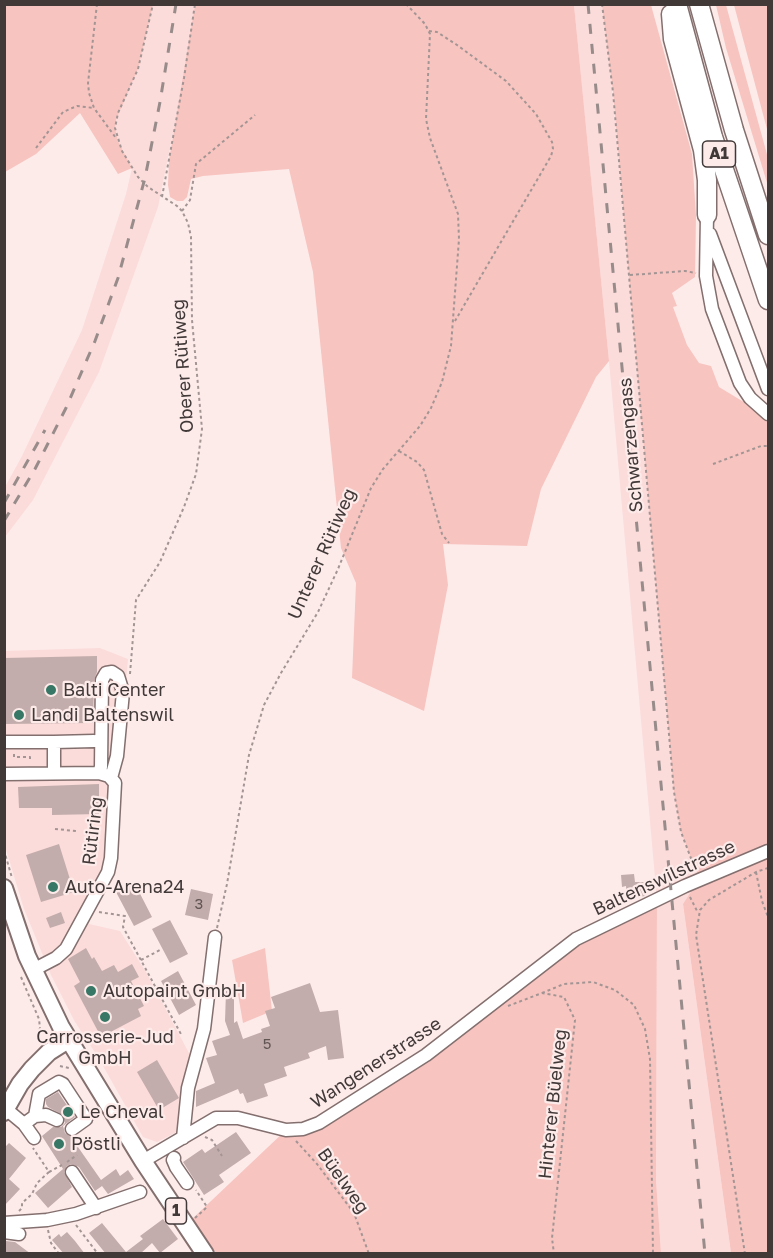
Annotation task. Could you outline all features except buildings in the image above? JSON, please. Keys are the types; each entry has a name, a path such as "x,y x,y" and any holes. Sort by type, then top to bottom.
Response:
{"highway":[{"name":"A1","path":"670,4 673,39 703,150 707,188 707,221"},
{"name":"A1","path":"677,4 720,159 768,300"},
{"name":"A1","path":"699,4 734,130 768,236"}],"main road":[{"name":"1","path":"4,888 19,935 26,970 143,1161 205,1254"},
{"path":"5,1110 32,1069 49,1052 68,1040"}],"street":[{"path":"707,221 768,389"},
{"path":"707,221 706,276 712,309 740,383 750,398 768,414"},
{"path":"99,773 101,767 97,741 102,680 106,673 112,672 118,676 123,692 118,742 111,778"},
{"path":"9,742 118,742"},
{"path":"54,742 54,773"},
{"name":"Rütiring","path":"4,774 99,773 111,778 115,783 111,858 108,872 66,949 60,955 26,970"},
{"name":"Baltenswilstrasse","path":"576,939 685,886 768,851"},
{"path":"183,1138 188,1088 204,1029 215,937"},
{"name":"Wangenerstrasse","path":"143,1161 209,1120 222,1117 249,1120 286,1130 310,1126 329,1117 426,1055 576,939"},
{"path":"36,1116 39,1094 59,1082 63,1084 86,1119 72,1129"},
{"path":"5,1110 24,1124 32,1140"},
{"path":"24,1124 36,1116 46,1115 57,1120"},
{"path":"174,1158 176,1167 187,1183"},
{"path":"72,1172 96,1208"},
{"path":"4,1223 68,1216 140,1192"},
{"path":"4,1232 19,1234"}],"path":[{"path":"97,4 88,83 94,108 118,141 138,177 162,197 182,211 190,200 196,164 255,115"},
{"path":"118,141 115,128 118,113 138,69 153,4"},
{"path":"162,197 195,4"},
{"path":"406,4 422,19 429,31 437,32 506,81 536,114 552,142 551,156 453,324"},
{"name":"Schwarzengass","path":"602,4 612,80 630,275 674,792 681,832 699,880"},
{"name":"Unterer Rütiweg","path":"215,937 227,884 249,755 259,719 280,673 307,632 326,596 371,489 383,469 425,419 437,393 449,357 459,222 456,206 430,138 426,119 429,31"},
{"path":"36,148 63,112 77,106 94,108"},
{"name":"Oberer Rütiweg","path":"129,680 136,600 160,562 176,527 196,474 201,444 201,413 192,320 190,230 182,211"},
{"path":"630,275 685,271 697,273"},
{"path":"713,464 761,446 768,446"},
{"path":"399,451 417,462 424,470 442,534 449,543"},
{"path":"9,742 14,757 30,757 30,774"},
{"path":"55,829 76,831"},
{"path":"745,1254 696,935 700,910 709,900 756,872 768,868"},
{"path":"756,872 768,917"},
{"path":"685,886 699,914"},
{"path":"762,901 768,904"},
{"path":"87,910 125,916 123,927 182,1036"},
{"path":"141,960 160,950"},
{"path":"26,970 39,1019 40,1028 37,1037"},
{"path":"493,1005 509,1006 564,984 593,982 615,990 634,1005 645,1029 650,1059 653,1254"},
{"name":"Hinterer Büelweg","path":"542,993 564,997 575,1020 552,1238 554,1254"},
{"name":"Büelweg","path":"286,1130 317,1164 354,1213 369,1254"},
{"path":"200,1136 212,1140 222,1156"},
{"path":"17,1212 22,1208 22,1203 32,1194 37,1183 50,1172 32,1140"},
{"path":"68,1216 98,1254"},
{"path":"47,1220 51,1244 59,1254"}],"shaded area":[{"path":"4,5 153,5 138,69 116,120 118,141 132,168 118,174 80,113 36,154 5,172"},
{"path":"153,5 195,5 184,78 158,207 99,372 33,500 5,537 5,487 82,330 126,194 132,168 118,141 116,120 138,69"},
{"path":"195,5 574,5 609,361 596,377 541,489 527,546 443,544 448,585 424,711 352,678 356,583 341,548 313,272 289,169 203,176 191,179 187,197 183,201 170,197 169,160"},
{"path":"574,5 602,5 609,57 681,832 699,880 683,904 731,1253 661,1253 656,1180 657,900 609,361"},
{"path":"602,5 651,5 692,154 696,216 695,277 672,293 677,306 673,307 687,345 699,363 711,366 719,387 752,407 768,422 768,1253 731,1253 683,904 699,879 681,832 674,792 613,92"},
{"path":"716,5 726,5 768,158 768,186 726,48"},
{"path":"734,5 768,5 768,133"},
{"path":"100,648 128,659 119,763 105,865 89,924 120,931 146,972 190,1055 179,1108 182,1111 181,1130 157,1142 143,1137 98,1057 75,1022 51,975 24,909 4,843 4,651"},
{"path":"657,900 656,1180 661,1253 216,1253 192,1219 286,1130 303,1129 426,1055 576,939"},
{"path":"265,948 272,1011 243,1023 232,960"}],"railway":[{"path":"4,521 35,469 66,408 95,341 118,278 145,178 176,4"},
{"path":"588,4 705,1254"},
{"path":"4,503 45,430"}],"place":[{"name":"Balti Center","path":"51,690"},
{"name":"Landi Baltenswil","path":"19,715"},
{"name":"Auto-Arena24","path":"53,887"},
{"name":"Autopaint GmbH","path":"91,991"},
{"name":"Carrosserie-Jud GmbH","path":"105,1017"},
{"name":"Le Cheval","path":"68,1112"},
{"name":"Pöstli","path":"59,1144"}]}
